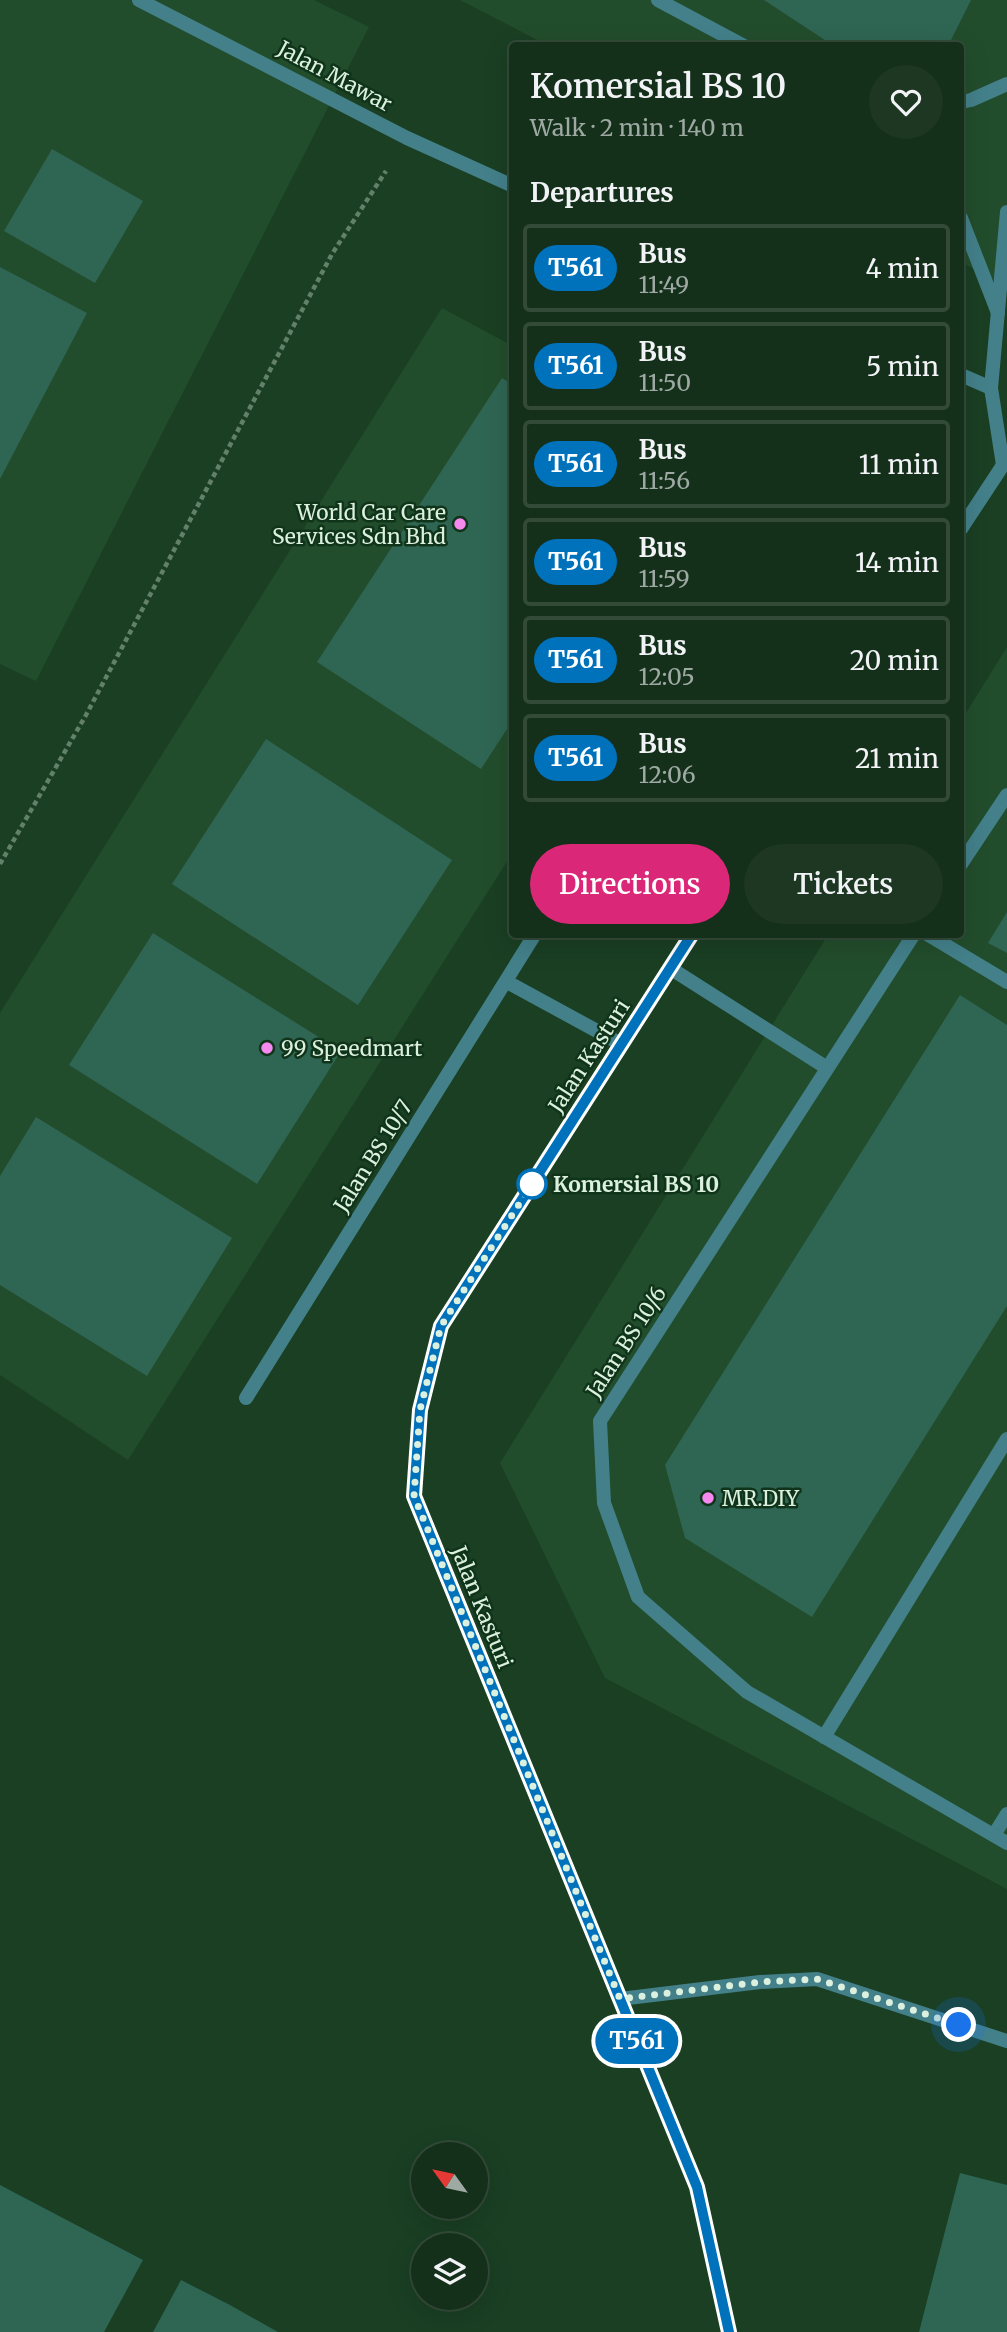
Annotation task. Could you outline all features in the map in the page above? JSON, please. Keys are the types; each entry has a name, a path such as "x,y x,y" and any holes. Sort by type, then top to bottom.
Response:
{"street":[{"name":"Jalan Mawar","path":"139,0 407,138 509,184"},
{"path":"659,0 737,42"},
{"path":"964,101 1007,84"},
{"path":"964,525 1005,466 991,388 1007,212"},
{"path":"964,226 998,313"},
{"path":"964,376 991,388"},
{"path":"964,860 1007,795"},
{"name":"Jalan BS 10/7","path":"246,1398 532,938"},
{"name":"Jalan Kasturi","path":"689,938 441,1326 420,1410 414,1496 697,2187 729,2332"},
{"name":"Jalan BS 10/6","path":"911,938 600,1421 604,1503 638,1597 747,1692 1000,1839"},
{"path":"934,938 1007,982"},
{"path":"670,968 827,1068"},
{"path":"506,982 621,1044"},
{"path":"824,1737 1007,1438"},
{"path":"1000,1839 1007,1814"},
{"path":"620,1999 760,1982 817,1979 1007,2041"}],"path":[{"path":"0,864 86,715 331,254 407,138"}],"shaded area":[{"path":"0,0 314,0 369,27 36,681 0,664"},
{"path":"460,0 1007,0 1007,287 964,264 964,42 541,42"},
{"path":"442,308 509,344 509,858 128,1460 0,1375 0,1013"},
{"path":"1007,647 1007,1889 605,1678 500,1463 826,938 964,938 964,716"}],"building":[{"path":"764,0 971,0 950,42 828,42"},
{"path":"52,149 143,201 95,283 4,231"},
{"path":"0,267 87,313 0,479"},
{"name":"World Car Care Services Sdn Bhd","path":"502,378 509,382 509,726 481,769 317,662"},
{"path":"266,739 452,860 358,1005 172,884"},
{"path":"1007,912 1007,953 988,943"},
{"path":"153,933 341,1051 257,1184 69,1065"},
{"path":"960,995 1007,1025 1007,1306 812,1617 685,1538 665,1465"},
{"path":"36,1117 232,1238 147,1376 0,1285 0,1176"},
{"path":"960,2173 1007,2185 1007,2332 919,2332"},
{"path":"0,2185 143,2260 104,2332 0,2332"},
{"path":"181,2280 230,2305 278,2332 153,2332"}],"bus line":[{"name":"T561","path":"689,938 441,1326 420,1410 414,1496 697,2187 729,2332"}],"place":[{"name":"World Car Care Services Sdn Bhd","path":"460,524"},
{"name":"99 Speedmart","path":"267,1048"},
{"name":"Komersial BS 10","path":"532,1184"},
{"name":"MR.DIY","path":"708,1498"}],"route":[{"path":"532,1184 441,1326 420,1410 414,1496 620,1999 760,1982 817,1979 959,2025"}]}
